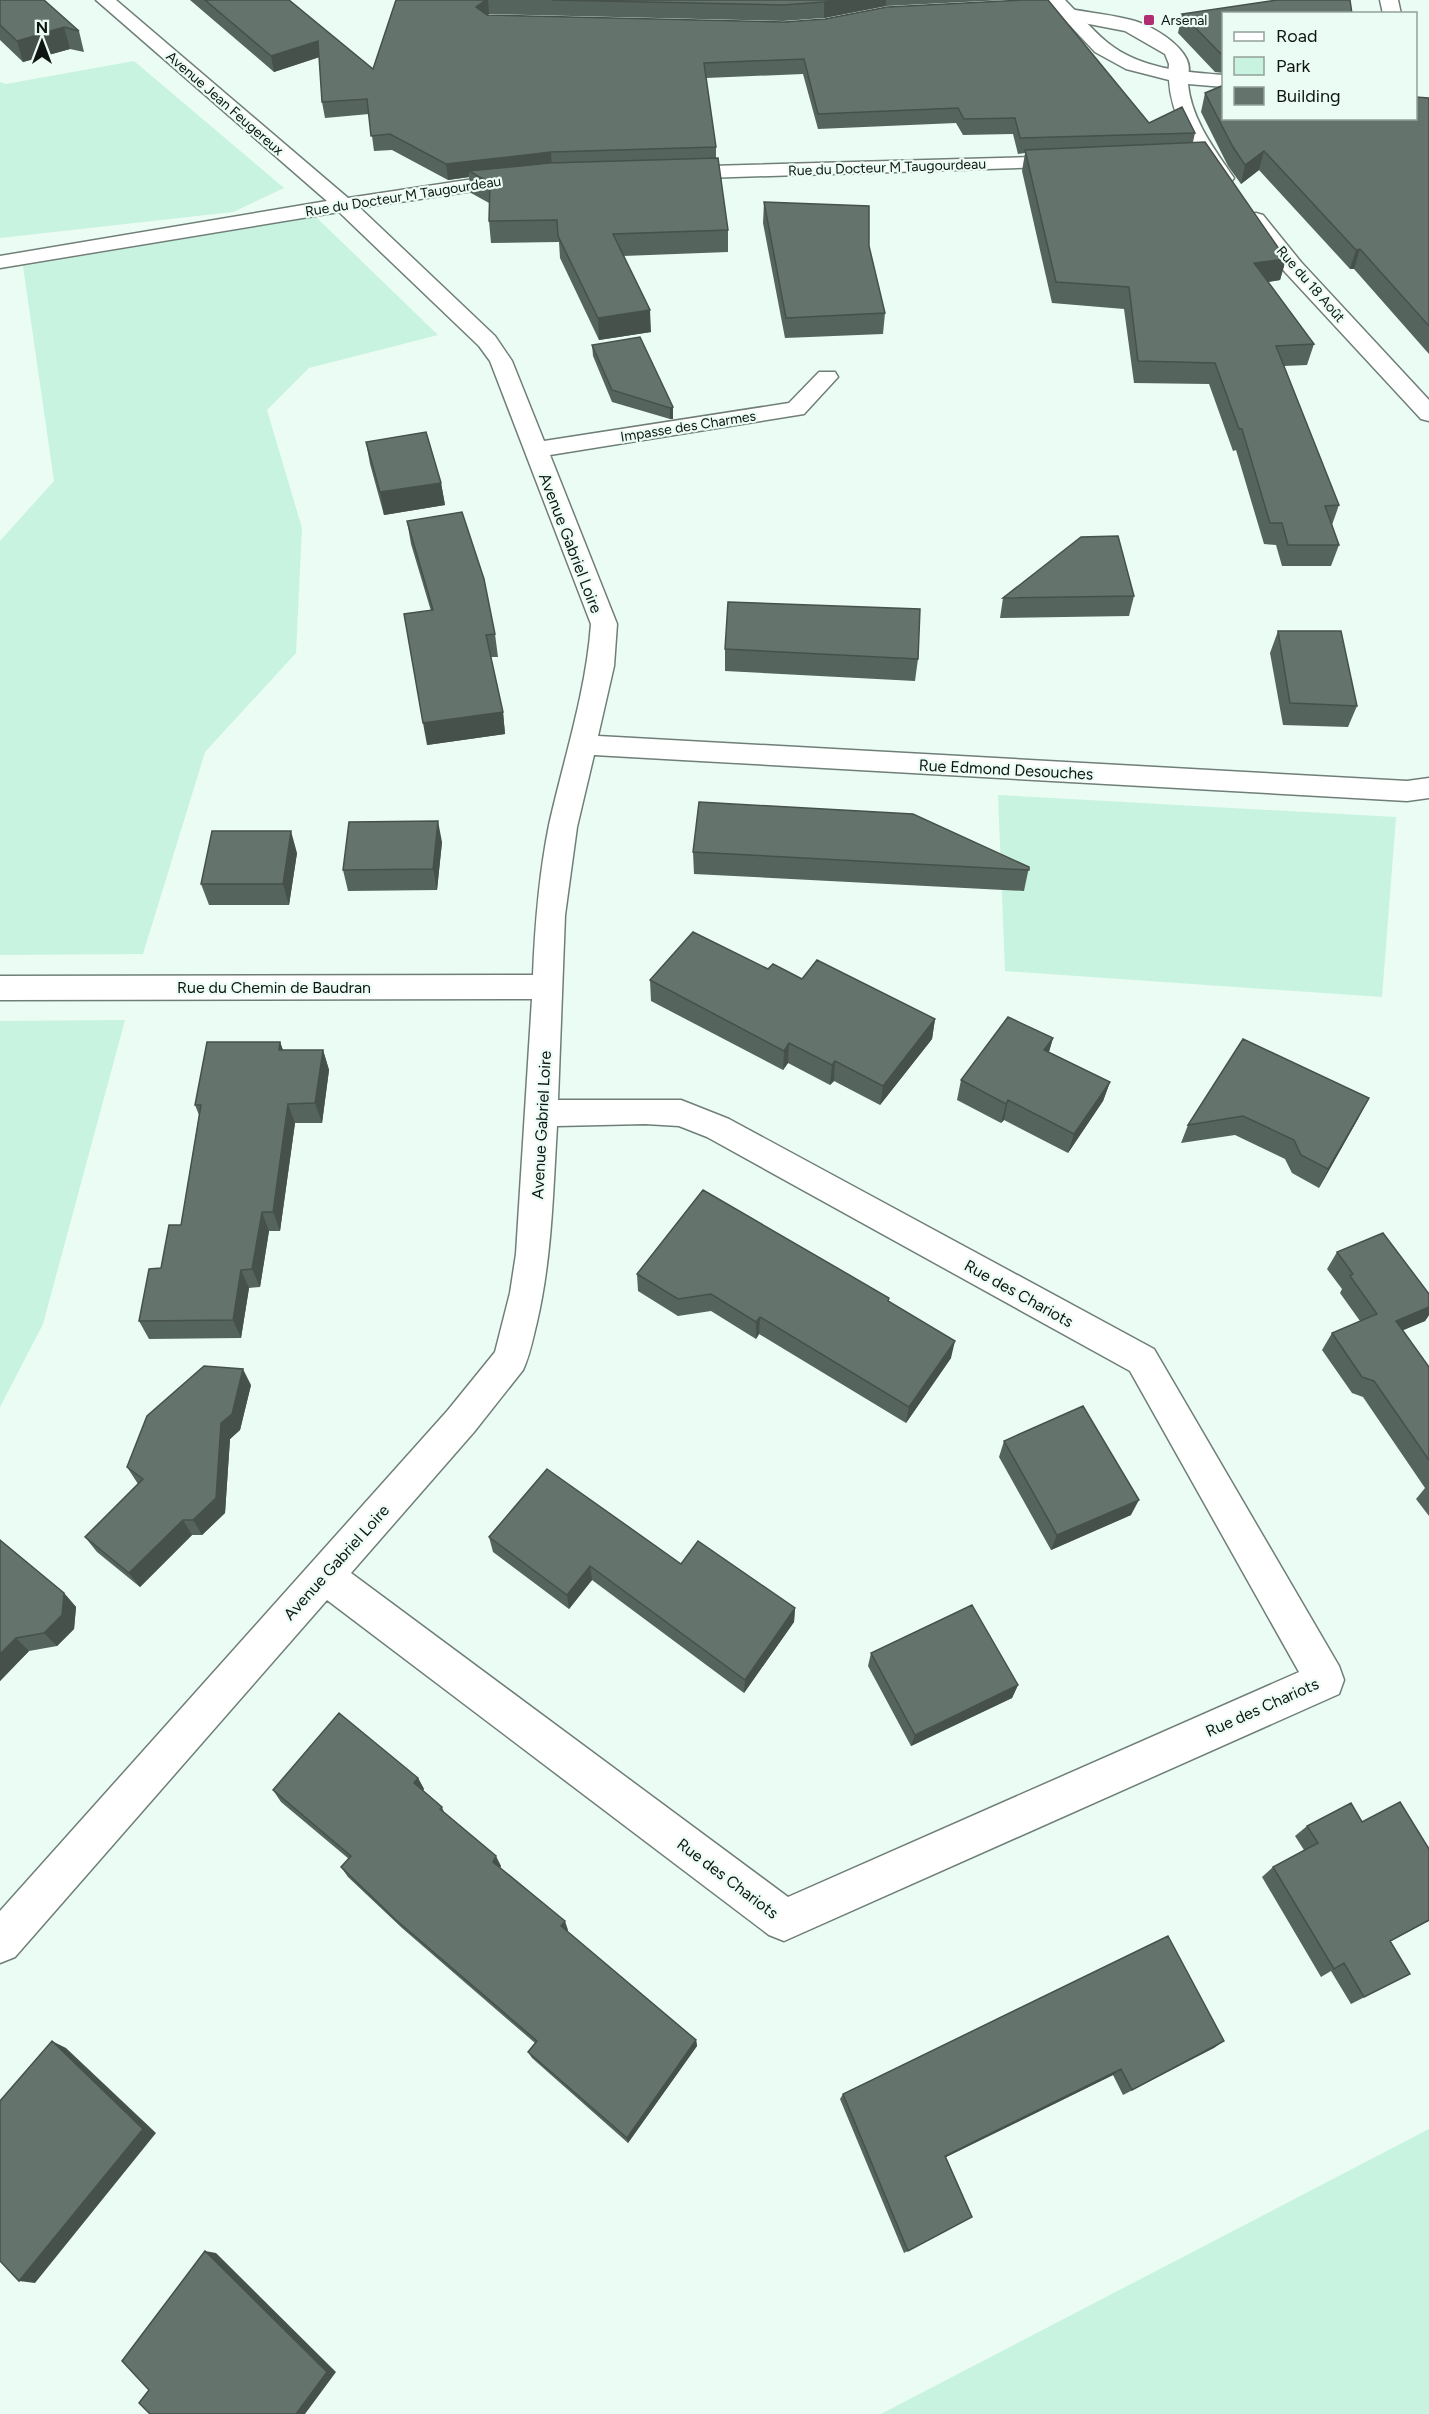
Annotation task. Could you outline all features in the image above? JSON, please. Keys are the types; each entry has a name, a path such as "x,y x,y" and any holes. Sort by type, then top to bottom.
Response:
{"street":[{"name":"Avenue Jean Feugereux","path":"105,0 344,205"},
{"path":"1034,8 1062,7 1102,48 1134,65 1178,77 1222,81"},
{"name":"Rue du 18 Août","path":"1062,7 1131,26 1173,51 1179,64 1178,92 1206,154 1293,267 1429,414"},
{"path":"1182,155 1206,154"},
{"name":"Rue du Docteur M Taugourdeau","path":"659,173 1088,161"},
{"name":"Rue du Docteur M Taugourdeau","path":"0,262 492,181 532,177"},
{"name":"Avenue Gabriel Loire","path":"0,1942 461,1421 511,1359 527,1293 533,1254 542,1113 550,915 561,838 601,666 604,624 501,361 487,341 344,205"},
{"name":"Impasse des Charmes","path":"535,450 796,409 828,377"},
{"name":"Rue Edmond Desouches","path":"583,745 1395,790 1429,788"},
{"name":"Rue du Chemin de Baudran","path":"0,988 548,987"},
{"name":"Rue des Chariots","path":"324,1575 784,1920 1325,1680 1142,1360 718,1128 681,1113 645,1111 542,1113"}],"green space":[{"path":"134,61 284,188 233,212 0,238 0,82 6,84"},
{"path":"316,217 438,335 309,368 267,410 302,528 296,653 205,752 143,954 0,955 0,541 54,481 23,266"},
{"path":"998,795 1396,817 1382,997 1005,971"},
{"path":"125,1020 43,1324 0,1407 0,1021"},
{"path":"1429,2129 1429,2414 881,2414"}],"building":[{"path":"0,0 44,0 79,31 64,27 17,41 0,25"},
{"path":"205,0 289,0 373,69 396,0 486,0 476,7 487,15 784,22 825,19 887,7 1048,0 1149,123 1182,107 1195,133 1020,138 1015,118 964,119 958,108 818,114 804,59 704,63 716,147 551,152 446,164 390,134 371,136 367,99 322,102 318,41 271,56"},
{"path":"552,0 837,0 783,5"},
{"path":"1277,0 1350,0 1352,12 1222,12 1222,54 1182,14"},
{"path":"1222,86 1222,120 1417,120 1417,97 1429,98 1429,326 1360,249 1356,250 1264,151 1245,165 1205,93"},
{"path":"1205,142 1286,259 1254,263 1314,344 1276,346 1339,505 1325,506 1339,545 1288,545 1282,523 1270,523 1242,429 1239,429 1215,363 1138,361 1129,287 1056,282 1025,150"},
{"path":"718,158 728,230 613,234 650,310 598,318 558,236 557,220 489,221 490,183 469,171 550,163"},
{"path":"764,202 869,206 869,246 885,313 786,318"},
{"path":"640,337 673,407 612,390 592,345"},
{"path":"426,432 441,483 380,492 366,442"},
{"path":"462,512 484,579 495,634 486,635 503,712 423,723 404,614 433,610 407,521"},
{"path":"1118,536 1134,596 1003,598 1081,537"},
{"path":"728,602 920,609 918,659 725,649"},
{"path":"1278,631 1341,631 1357,706 1290,703"},
{"path":"699,802 913,814 1029,867 1029,870 693,852"},
{"path":"438,821 433,869 343,870 349,822"},
{"path":"212,831 291,831 283,884 201,884"},
{"path":"693,932 768,969 773,964 802,979 817,960 935,1019 883,1086 835,1061 832,1065 789,1043 784,1051 650,980"},
{"path":"1008,1017 1053,1038 1044,1050 1110,1082 1074,1134 1008,1100 1006,1104 961,1080"},
{"path":"1243,1039 1369,1098 1328,1169 1301,1155 1294,1140 1243,1116 1188,1125"},
{"path":"207,1042 280,1042 279,1050 323,1050 315,1103 288,1104 273,1212 262,1212 252,1269 241,1270 233,1320 139,1321 149,1269 161,1268 169,1225 181,1225 201,1105 195,1105"},
{"path":"703,1190 889,1298 888,1301 955,1341 909,1407 760,1317 756,1322 711,1294 678,1299 637,1274"},
{"path":"1383,1233 1429,1294 1429,1307 1396,1321 1429,1367 1429,1460 1374,1381 1362,1377 1332,1333 1377,1314 1350,1276 1353,1274 1337,1252"},
{"path":"204,1366 243,1369 232,1414 221,1423 216,1498 193,1520 183,1520 129,1573 85,1537 143,1479 127,1467 147,1416"},
{"path":"1083,1406 1139,1500 1057,1535 1004,1441"},
{"path":"547,1469 681,1564 698,1541 795,1608 745,1680 590,1566 567,1595 489,1537"},
{"path":"0,1540 64,1593 62,1615 44,1633 16,1638 0,1654"},
{"path":"972,1605 1018,1685 915,1735 871,1653"},
{"path":"339,1713 418,1778 414,1783 442,1807 440,1809 496,1856 493,1862 565,1921 561,1926 696,2040 627,2138 528,2052 537,2041 396,1920 341,1867 351,1856 273,1790"},
{"path":"1400,1802 1429,1849 1429,1920 1390,1941 1410,1974 1364,1997 1344,1963 1334,1969 1273,1867 1318,1843 1307,1826 1351,1803 1362,1822"},
{"path":"1168,1936 1224,2041 1132,2090 1121,2069 945,2156 972,2217 908,2251 843,2094"},
{"path":"52,2041 143,2129 19,2281 0,2261 0,2101"},
{"path":"205,2251 327,2372 296,2414 150,2414 139,2403 149,2390 122,2361"}],"place":[{"name":"Arsenal","path":"1149,20"}]}
